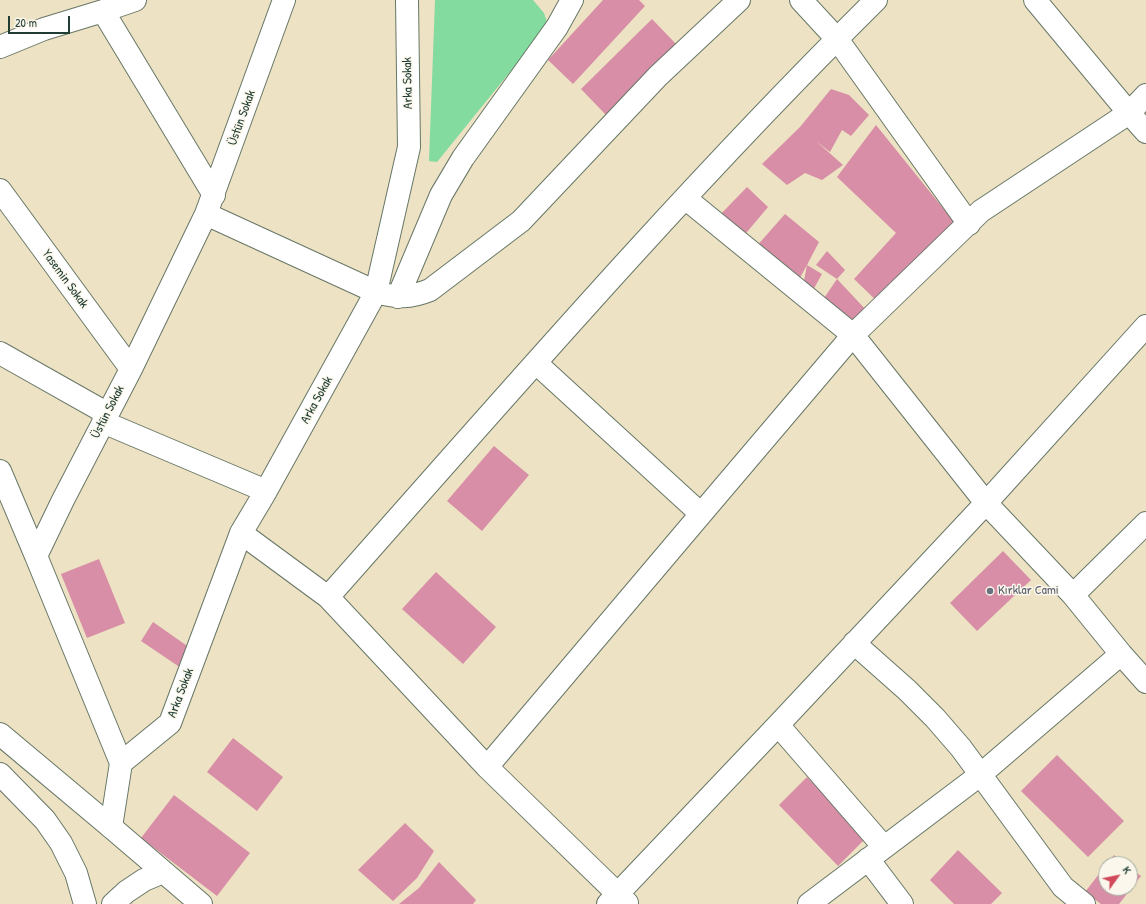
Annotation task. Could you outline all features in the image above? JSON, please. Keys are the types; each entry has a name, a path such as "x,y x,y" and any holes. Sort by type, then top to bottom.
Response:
{"street":[{"path":"0,47 44,29 103,12 135,0"},
{"name":"Üstün Sokak","path":"36,556 63,500 131,369 210,204 284,0"},
{"name":"Arka Sokak","path":"121,763 170,723 240,533 266,491 376,292 409,147 407,0"},
{"path":"398,297 441,195 463,158 557,27 572,0"},
{"path":"103,12 210,204 376,292 398,297 420,294 430,290 521,221 658,76 739,0"},
{"path":"801,0 836,39 969,224"},
{"path":"328,597 685,198 836,39 876,0"},
{"path":"1035,0 1146,132"},
{"path":"487,767 853,335 981,211 1129,113 1146,96"},
{"name":"Yasemin Sokak","path":"0,190 131,369"},
{"path":"685,198 853,335 986,503 1073,595 1121,654 1144,678"},
{"path":"240,533 328,597 487,767 618,900 778,725 986,503 1146,326"},
{"path":"0,353 106,418 266,491"},
{"path":"536,363 701,514"},
{"path":"0,471 121,763 111,827"},
{"path":"1073,595 1146,523"},
{"path":"854,644 908,690 935,718 961,748 1063,887 1084,904"},
{"path":"809,904 980,775 1121,654"},
{"path":"778,725 876,853 902,904"},
{"path":"0,734 201,904"},
{"path":"0,774 45,820 62,843 76,873 84,904"},
{"path":"113,904 126,892 144,880 163,872"}],"green space":[{"path":"435,0 533,0 544,13 548,25 437,162 429,161"}],"building":[{"path":"603,0 639,0 645,6 573,84 548,60"},
{"path":"652,19 677,45 606,115 581,89"},
{"path":"831,89 849,95 869,115 851,136 842,130 830,152 816,141 843,165 822,180 805,173 787,185 762,164 800,127"},
{"path":"876,125 955,223 883,307 854,279 896,233 837,177"},
{"path":"747,187 768,207 742,238 718,217"},
{"path":"785,214 819,242 797,283 755,248"},
{"path":"827,251 845,270 837,279 816,265"},
{"path":"807,265 822,274 812,292 803,286"},
{"path":"837,279 867,311 853,335 818,307"},
{"path":"494,446 529,475 482,531 447,501"},
{"name":"Kırklar Cami","path":"1003,551 1031,580 977,631 950,603"},
{"path":"99,559 125,623 87,638 61,574"},
{"path":"436,572 496,627 463,664 402,609"},
{"path":"153,622 193,650 181,668 141,641"},
{"path":"233,738 283,777 257,811 207,772"},
{"path":"1057,755 1124,821 1088,857 1021,791"},
{"path":"807,777 866,838 838,866 779,805"},
{"path":"174,795 250,853 217,896 141,838"},
{"path":"405,823 434,851 417,878 393,901 358,870"},
{"path":"958,850 1002,893 991,904 954,904 930,880"},
{"path":"439,862 476,900 473,904 399,904 419,888"},
{"path":"1098,875 1098,896 1125,896 1119,904 1101,904 1085,892"}],"place":[{"name":"Kırklar Cami","path":"990,591"}]}
